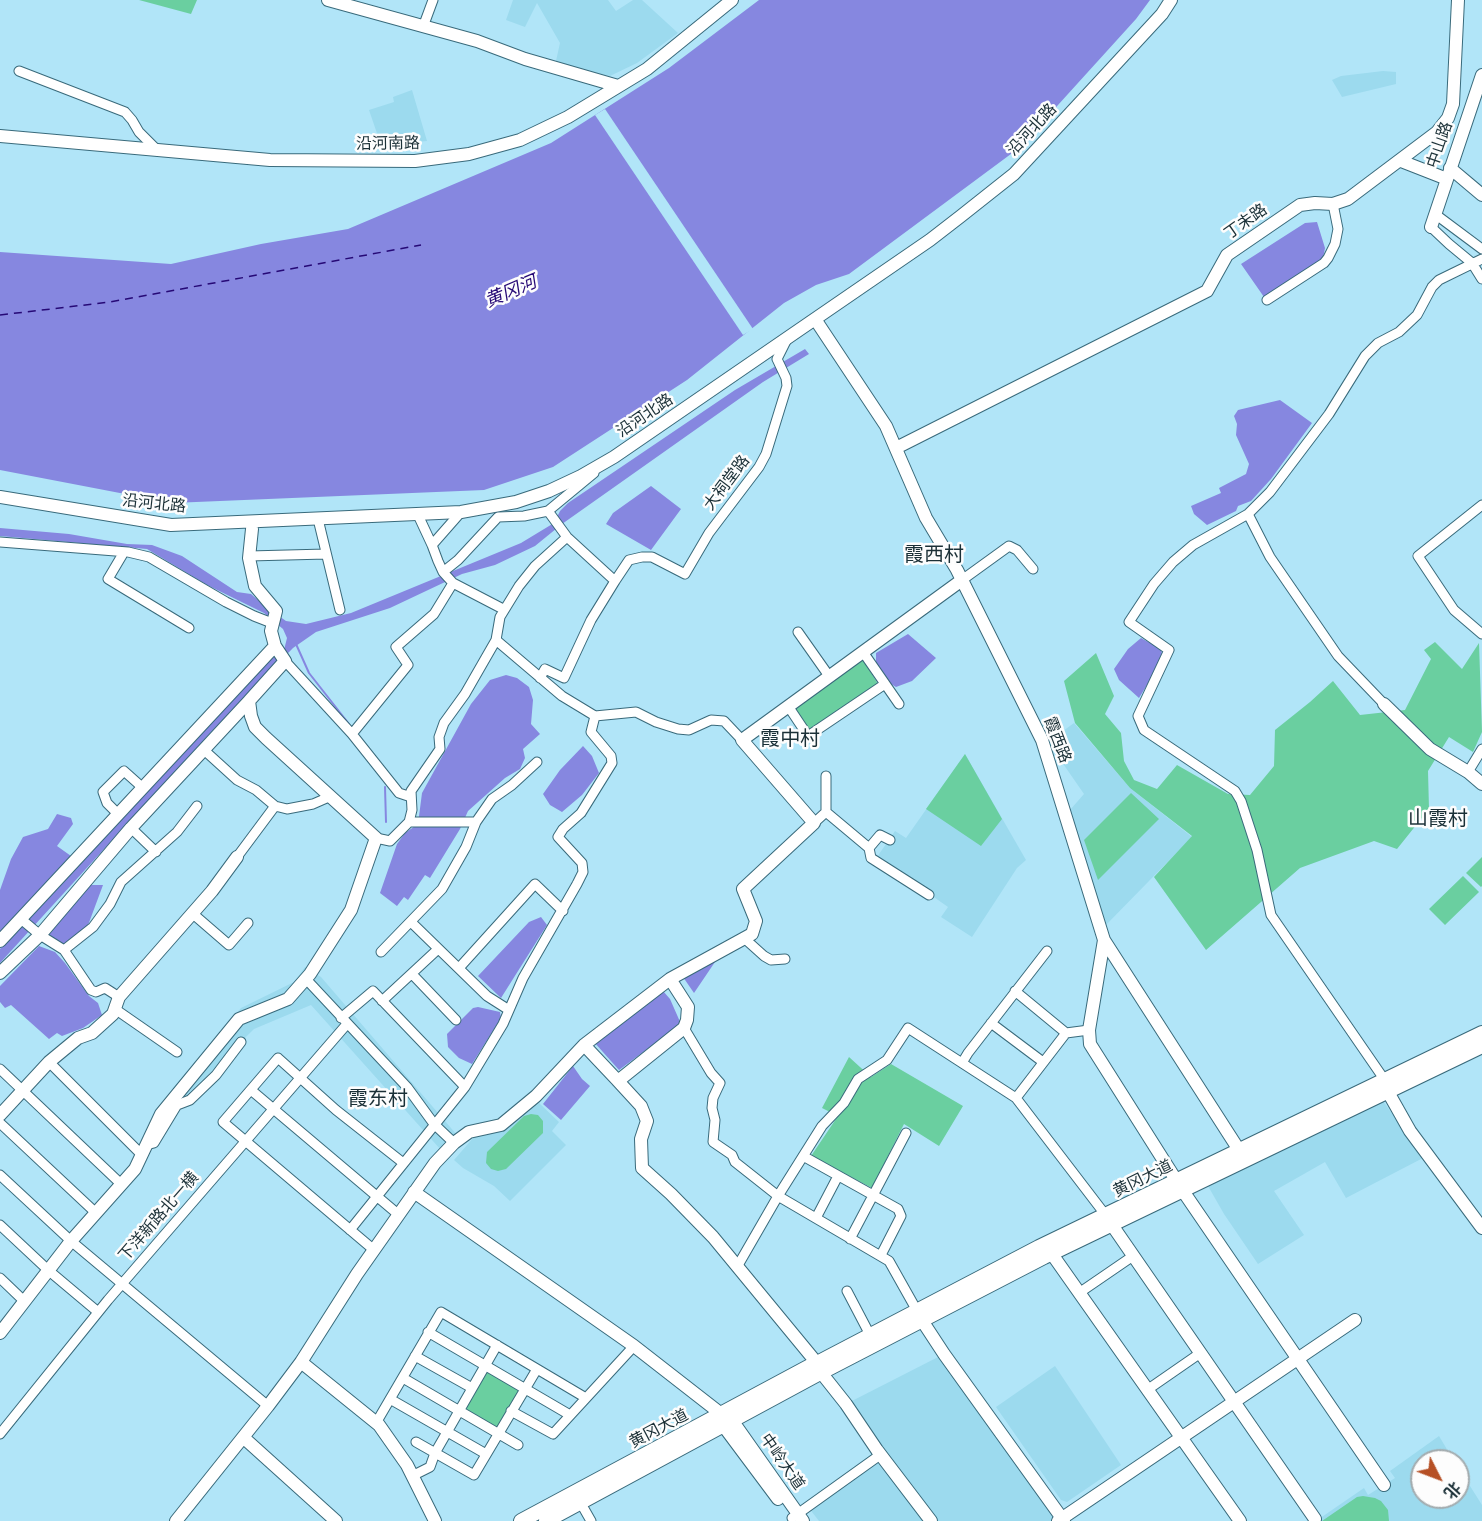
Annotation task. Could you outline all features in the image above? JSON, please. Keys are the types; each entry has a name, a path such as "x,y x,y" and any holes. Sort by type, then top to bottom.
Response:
{"main road":[{"name":"黄冈大道","path":"546,1521 818,1367 1039,1247 1482,1033"},
{"name":"黄冈大道","path":"521,1521 818,1367 1481,1049"}],"street":[{"path":"328,0 477,41 525,59 618,86"},
{"path":"423,27 433,0"},
{"name":"沿河南路","path":"0,136 158,151 292,160 415,161 469,154 520,140 568,117 647,69 732,0"},
{"name":"沿河北路","path":"0,497 171,525 461,512 516,502 549,491 614,457 930,240 1014,174 1162,14 1171,0"},
{"name":"丁未路","path":"896,448 1207,291 1227,255 1300,205 1333,204 1348,199 1437,132 1448,118 1453,104 1458,0"},
{"path":"20,71 125,111 139,132 158,151"},
{"name":"中山路","path":"1431,227 1482,75"},
{"path":"1401,160 1448,173 1482,195"},
{"path":"1267,300 1324,263 1328,258 1335,244 1338,229 1333,204"},
{"path":"1435,214 1482,249"},
{"path":"1431,227 1449,244 1477,261 1482,279"},
{"path":"1384,1078 1271,915 1257,850 1241,801 1235,791 1144,730 1138,716 1169,650 1129,622 1154,584 1173,562 1193,545 1248,514 1270,492 1329,414 1365,356 1378,343 1399,332 1417,315 1432,287 1439,280 1477,261"},
{"name":"霞西路","path":"815,319 886,426 926,518 962,580 1042,740 1104,940 1089,1030 1090,1044 1183,1191 1384,1485"},
{"name":"大祠堂路","path":"615,581 629,560 642,557 652,557 685,574 709,532 759,467 766,454 788,386 777,359 787,339"},
{"path":"352,734 408,664 396,647 434,614 448,577 458,560 498,517 524,516 548,511 614,457"},
{"path":"1482,505 1418,556 1454,610 1482,634"},
{"path":"540,678 545,669 564,678 591,620 615,581 567,537 548,511"},
{"path":"432,545 461,512"},
{"path":"1248,514 1270,557 1338,656 1430,749 1468,772 1482,784"},
{"path":"418,515 448,577 503,609"},
{"path":"318,519 340,610"},
{"path":"252,529 249,556 255,586 274,617 272,631 275,646 285,661 352,734 399,793 411,797"},
{"path":"249,701 255,727 376,838 390,841 409,822 412,810 411,791 440,749 439,737 444,723 465,694 496,640 503,609 535,566 567,537"},
{"path":"0,542 124,552 148,557 226,602 274,617"},
{"path":"742,740 1009,546 1017,550 1033,570"},
{"path":"124,552 108,579 189,628"},
{"path":"249,556 326,554"},
{"path":"798,632 829,676"},
{"path":"496,640 569,701 595,716 636,712 665,725 689,730 711,720 724,721 814,823"},
{"path":"0,941 275,646"},
{"path":"863,652 898,704"},
{"path":"0,973 40,935 131,828 285,661"},
{"path":"788,706 808,736 885,684"},
{"path":"351,1230 402,1162 465,1087 503,1024 523,978 563,911 583,872 582,863 558,837 563,829 581,813 612,763 611,756 591,732 595,716"},
{"path":"1468,772 1482,749"},
{"path":"204,750 237,780 256,790 275,806 287,809 305,806 329,797"},
{"path":"381,952 442,889 466,847 476,822 492,799 512,785 537,762"},
{"path":"118,814 107,803 103,792 124,771 143,788"},
{"path":"176,1521 244,1438 301,1362 414,1192 435,1163 454,1143 469,1132 501,1125 536,1096 584,1045 670,979 752,934 756,921 743,889 826,812 826,776"},
{"path":"64,950 93,927 110,904 121,882 177,832 197,806"},
{"path":"0,1115 49,1062 78,1038 92,1033 113,1014 117,1003 237,857 275,806"},
{"path":"826,812 869,848 871,858 928,895"},
{"path":"409,822 476,822"},
{"path":"131,828 156,852"},
{"path":"869,848 880,835 890,840"},
{"path":"0,1333 71,1241 135,1169 161,1114 239,1019 288,999 306,979 351,910 376,838"},
{"path":"459,968 535,884 563,911"},
{"path":"192,913 229,945 248,924"},
{"path":"21,919 40,935 64,950 91,990 96,992 105,988 117,1003 177,1052"},
{"path":"411,922 437,950 488,996 509,1010"},
{"path":"744,938 759,954 771,960 785,959"},
{"path":"1104,940 1239,1150"},
{"path":"437,950 382,1001 465,1087"},
{"path":"962,1063 1047,951"},
{"path":"412,974 456,1020"},
{"path":"306,979 407,1087 434,1124 454,1143"},
{"path":"618,1081 684,1028 688,1007 670,979"},
{"name":"下洋新路北一横","path":"0,1434 98,1312 300,1078 369,992 372,991 382,1001"},
{"path":"1016,991 1066,1033"},
{"path":"991,1023 1043,1062"},
{"path":"684,1028 711,1073 720,1083 713,1098 712,1108 715,1120 713,1142 732,1155 735,1162 778,1196 889,1261 916,1309"},
{"path":"737,1267 822,1126 844,1103 858,1078 887,1060 908,1028 1016,1098 1104,1213"},
{"path":"1016,1098 1066,1033 1089,1030"},
{"path":"144,1150 154,1143 177,1105 190,1100 216,1075 241,1042"},
{"path":"584,1045 641,1106 647,1121 641,1139 642,1168 713,1237 818,1367 880,1455 932,1521"},
{"path":"374,1250 224,1122 278,1058 336,1110 402,1162"},
{"path":"49,1062 144,1150"},
{"path":"0,1069 121,1184"},
{"path":"251,1090 399,1215"},
{"path":"1388,1092 1410,1131 1482,1228"},
{"path":"0,1122 96,1213"},
{"path":"850,1239 906,1133"},
{"path":"803,1156 898,1209 901,1216 881,1255"},
{"path":"0,1175 71,1241 268,1406"},
{"path":"816,1218 838,1176"},
{"path":"414,1192 634,1346 720,1413"},
{"path":"0,1225 98,1312"},
{"path":"1112,1225 1315,1519"},
{"path":"1045,1244 1240,1521"},
{"path":"1079,1293 1133,1256"},
{"path":"0,1278 24,1301"},
{"path":"847,1291 869,1333"},
{"path":"376,1423 441,1312 586,1398"},
{"path":"923,1322 1061,1520 1355,1320"},
{"path":"428,1332 570,1415"},
{"path":"412,1476 430,1467 447,1431 497,1345"},
{"path":"512,1411 553,1434 634,1346"},
{"path":"1147,1390 1199,1354"},
{"path":"415,1356 472,1388"},
{"path":"301,1362 376,1423 406,1465 435,1521"},
{"path":"416,1442 474,1475 537,1369"},
{"path":"403,1378 518,1445"},
{"path":"390,1399 486,1454"},
{"name":"中岭大道","path":"729,1425 796,1519"},
{"path":"244,1438 336,1521"},
{"path":"796,1519 880,1455"},
{"path":"583,1507 591,1521"}],"shaded area":[{"path":"513,0 608,0 616,11 633,0 642,0 678,33 637,63 610,76 577,69 556,61 560,43 537,3 525,27 506,20"},
{"path":"1383,71 1396,72 1396,84 1342,97 1332,80 1341,76"},
{"path":"412,90 427,141 381,145 369,110 394,102 393,97"},
{"path":"1074,723 1130,788 1192,837 1105,926 1070,810 1084,794 1048,742"},
{"path":"965,754 1026,860 1017,868 972,937 941,917 948,907 877,857 895,831 906,838"},
{"path":"305,967 321,977 457,1135 441,1150 311,1005 254,1029 186,1096 173,1088 241,1008 294,982"},
{"path":"1381,1098 1423,1158 1346,1198 1325,1162 1274,1191 1304,1235 1258,1264 1208,1186"},
{"path":"539,1103 559,1122 552,1131 566,1145 510,1201 494,1186 463,1168 454,1160 474,1137 505,1128"},
{"path":"944,1354 1064,1521 819,1521 805,1503 877,1450 846,1404"},
{"path":"1055,1366 1121,1465 1067,1502 1061,1500 996,1407"},
{"path":"1439,1436 1447,1449 1421,1449"},
{"path":"1410,1457 1410,1509 1470,1509 1470,1486 1482,1505 1482,1521 1316,1521 1364,1488 1368,1495 1395,1478 1390,1471"}],"green space":[{"path":"139,0 197,0 191,14"},
{"path":"1435,642 1462,669 1479,643 1482,732 1473,752 1449,737 1428,771 1429,809 1397,849 1374,841 1300,868 1206,950 1154,877 1192,836 1130,788 1075,723 1064,681 1096,653 1114,696 1105,714 1121,733 1124,761 1134,780 1157,789 1177,765 1228,794 1250,795 1274,766 1275,730 1333,681 1360,715 1405,710 1431,659 1424,650"},
{"path":"862,658 878,684 808,732 791,708"},
{"path":"965,754 1002,819 981,846 926,809"},
{"path":"1131,793 1159,819 1098,880 1084,840"},
{"path":"1482,857 1482,886 1481,887 1466,873"},
{"path":"1463,876 1479,892 1445,925 1429,909"},
{"path":"849,1057 871,1077 891,1064 963,1106 939,1146 904,1124 872,1188 811,1156 838,1116 822,1108"},
{"path":"538,1115 543,1121 543,1133 506,1169 498,1171 491,1169 486,1163 487,1152 524,1116"},
{"path":"485,1366 525,1389 498,1433 459,1411"},
{"path":"1363,1496 1381,1501 1388,1510 1389,1521 1322,1521 1357,1497"}],"water":[{"name":"黄冈河","path":"759,0 1150,0 1136,19 1019,148 849,274 816,285 784,303 687,380 553,467 484,490 172,503 0,470 0,252 171,264 261,244 348,229 551,143 669,68"},
{"path":"1317,222 1325,248 1323,259 1264,297 1241,264 1305,223"},
{"path":"805,349 809,354 763,382 562,524 535,546 495,565 462,574 390,608 316,632 293,648 211,732 0,963 0,949 271,659 284,650 287,638 283,629 264,613 207,585 147,549 0,536 0,528 152,545 182,556 237,592 251,594 286,621 306,624 351,613 521,543 554,523 560,511 568,503 735,390"},
{"path":"1280,400 1312,423 1271,479 1251,501 1238,506 1236,511 1207,525 1194,514 1191,506 1221,493 1219,488 1246,474 1249,464 1236,435 1237,424 1234,416 1238,410"},
{"path":"651,486 681,509 651,550 606,524 613,513"},
{"path":"908,634 936,658 912,681 896,687 886,681 876,668 876,653"},
{"path":"1141,638 1161,649 1162,654 1155,672 1139,698 1119,680 1114,669 1128,649"},
{"path":"506,675 517,678 529,687 533,700 531,724 540,734 523,749 525,758 520,769 505,778 468,811 460,829 430,878 425,875 408,900 404,897 397,906 380,893 397,844 405,833 418,824 422,793 471,704 490,680"},
{"path":"583,746 592,756 599,773 582,795 562,812 550,805 543,794 560,770"},
{"path":"57,814 71,818 73,824 57,846 71,856 0,936 0,890 11,859 23,837 48,829"},
{"path":"85,885 103,885 87,928 63,945 46,936"},
{"path":"541,917 547,925 501,998 478,976 529,922"},
{"path":"39,946 55,952 89,996 98,1003 102,1015 83,1028 62,1036 57,1033 49,1039 11,1005 5,1008 0,1002 0,986"},
{"path":"717,959 694,993 683,977"},
{"path":"663,991 670,999 681,1024 619,1070 594,1042"},
{"path":"473,1008 500,1012 501,1018 472,1064 459,1058 448,1047 447,1034"},
{"path":"573,1066 590,1086 561,1120 543,1104"}],"pier":[{"path":"605,109 753,329 743,335 595,115"}],"waterway":[{"path":"296,644 309,673 349,724"},
{"path":"385,787 386,822"}],"ferry route":[{"path":"0,315 110,302 421,245"}],"district":[{"name":"霞西村","path":"934,555"},
{"name":"霞中村","path":"790,739"},
{"name":"山霞村","path":"1438,819"},
{"name":"霞东村","path":"378,1099"}]}
